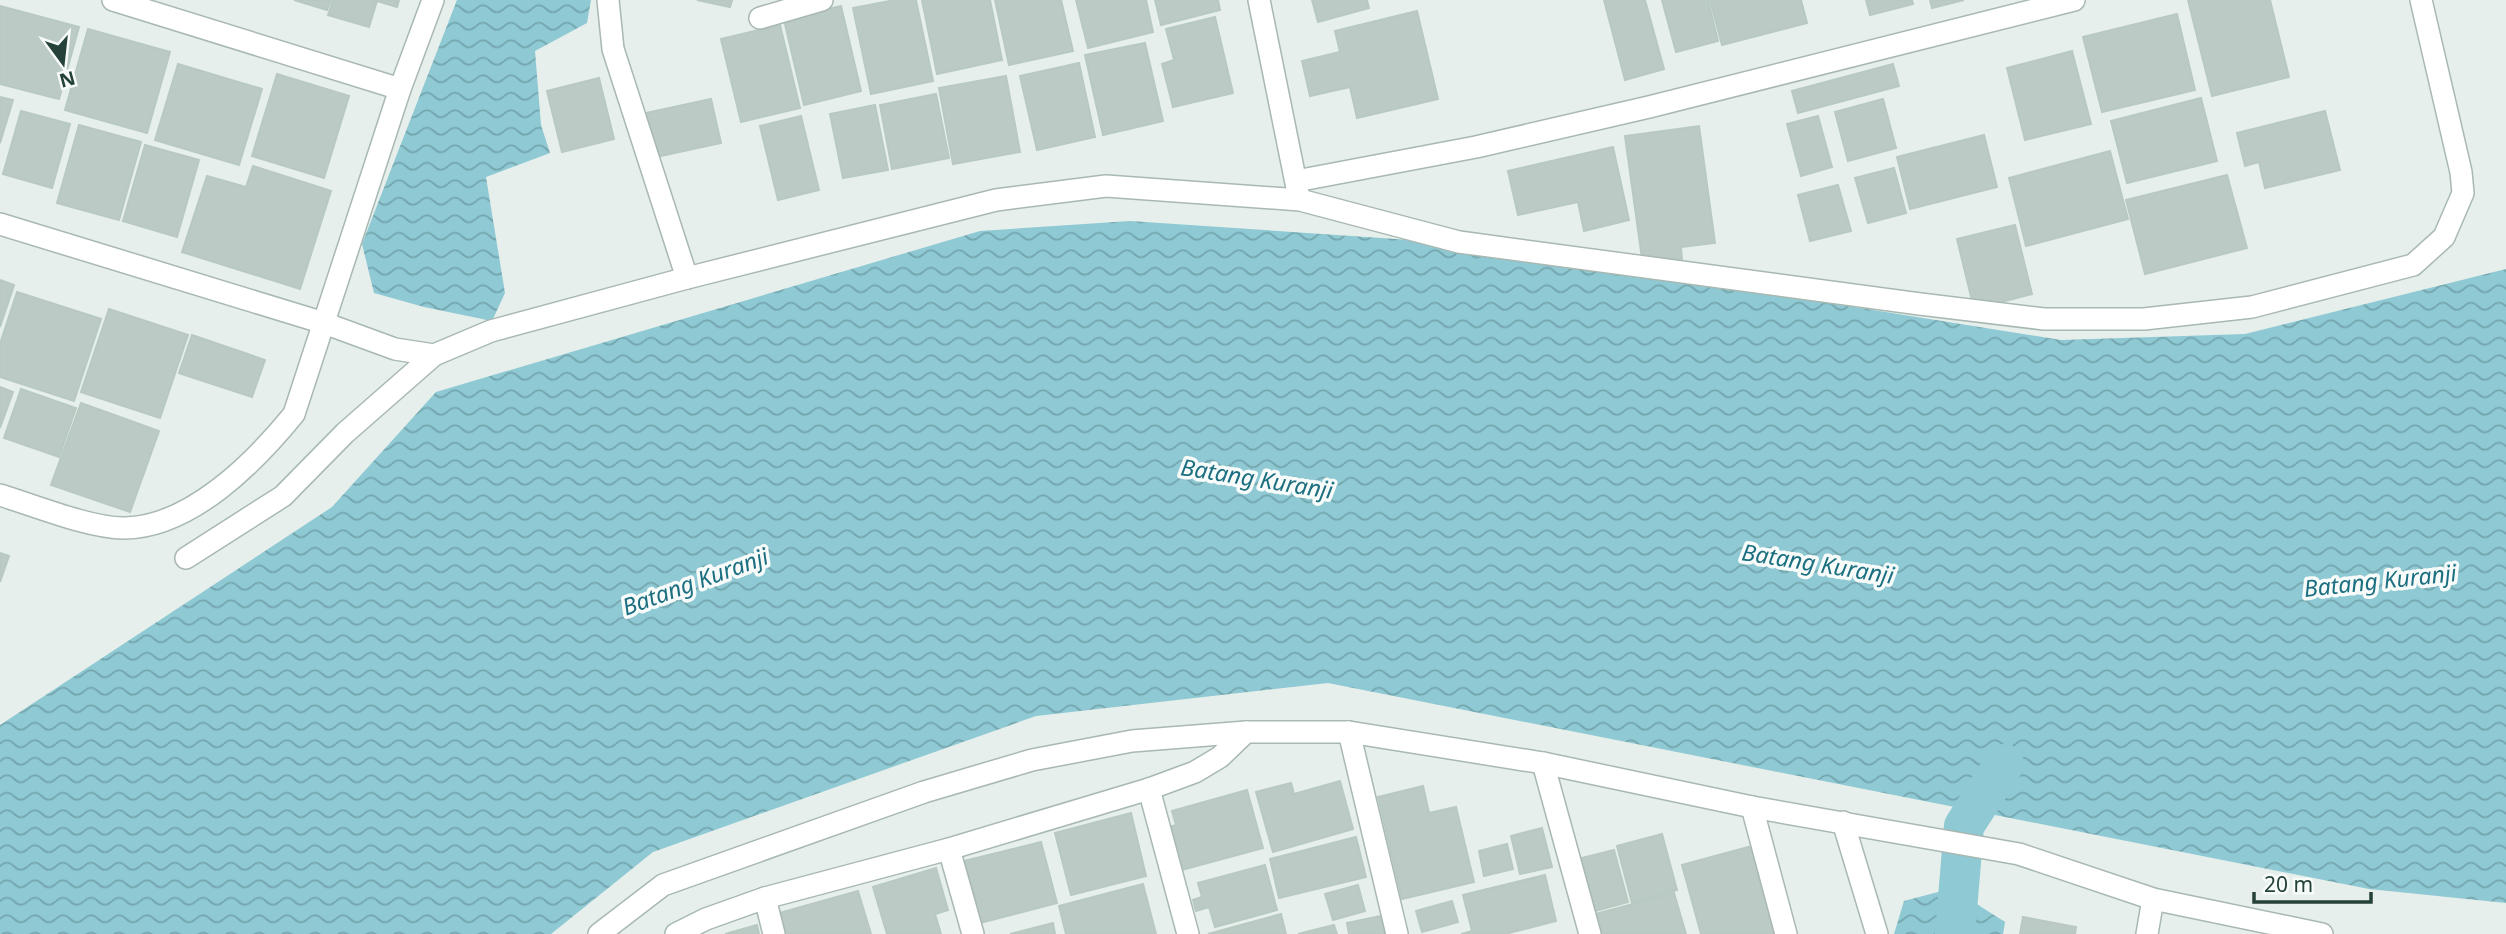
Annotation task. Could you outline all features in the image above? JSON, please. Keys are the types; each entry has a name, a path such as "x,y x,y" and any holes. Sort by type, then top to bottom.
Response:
{"street":[{"path":"113,0 400,89"},
{"path":"0,495 104,526 125,528 159,522 183,511 231,481 265,450 294,414 400,89 433,0"},
{"path":"608,0 613,49 687,278"},
{"path":"760,18 822,0"},
{"path":"1259,0 1298,191"},
{"path":"186,558 283,496 345,433 435,355 491,331 996,200 1106,186 1298,191 2074,0"},
{"path":"1298,191 1459,242 2044,319 2144,318 2252,307 2413,265 2444,237 2463,193 2461,172 2421,0"},
{"path":"0,224 324,323 395,349 435,355"},
{"path":"676,934 706,919 765,898 949,849 1149,789 1195,772 1220,757 1246,732"},
{"path":"599,934 663,885 924,792 1032,760 1094,748 1132,741 1246,732 1349,732 1543,763 1752,807 2019,854 2153,899 2322,934"},
{"path":"1349,732 1397,934"},
{"path":"1543,763 1590,934"},
{"path":"1149,789 1188,934"},
{"path":"1752,807 1786,934"},
{"path":"1843,822 1877,934"},
{"path":"949,849 973,934"},
{"path":"765,898 774,934"},
{"path":"2147,934 2153,899"}],"water":[{"path":"457,0 591,0 587,23 535,51 541,125 550,153 486,177 505,293 492,321 374,293 362,244"},
{"name":"Batang Kuranji","path":"1130,221 1455,243 2061,340 2245,334 2506,269 2506,903 2369,889 1328,683 1036,716 653,852 551,934 0,934 0,725 332,507 436,392 980,231"},
{"path":"1964,826 1964,896 2005,922 2003,934 1894,934 1904,901 1942,891"}],"building":[{"path":"294,0 331,0 327,10"},
{"path":"333,0 399,0 397,7 377,1 369,27 328,15"},
{"path":"697,0 732,0 730,7"},
{"path":"895,0 916,0 933,81 871,94 853,8"},
{"path":"922,0 990,0 1002,60 937,74"},
{"path":"995,0 1061,0 1073,51 1009,65"},
{"path":"1076,0 1146,0 1153,32 1088,48"},
{"path":"1155,0 1218,0 1220,10 1161,25"},
{"path":"1312,0 1367,0 1369,8 1318,22"},
{"path":"1604,0 1645,0 1664,69 1625,80"},
{"path":"1662,0 1708,0 1718,41 1676,52"},
{"path":"1710,0 1801,0 1807,23 1722,45"},
{"path":"1866,0 1912,0 1913,4 1870,15"},
{"path":"1930,0 1964,0 1932,8"},
{"path":"2188,0 2270,0 2289,77 2212,96"},
{"path":"0,6 79,27 59,99 0,84"},
{"path":"841,6 861,91 804,105 784,20"},
{"path":"1417,11 1438,99 1357,118 1350,87 1310,96 1302,61 1340,52 1335,31"},
{"path":"2177,14 2195,90 2102,112 2083,37"},
{"path":"1215,17 1233,93 1173,107 1162,64 1174,60 1166,29"},
{"path":"780,25 800,108 741,122 721,39"},
{"path":"88,29 170,52 147,133 65,110"},
{"path":"1145,43 1163,121 1103,135 1085,55"},
{"path":"2072,51 2091,124 2025,140 2007,68"},
{"path":"1079,63 1095,137 1037,150 1020,76"},
{"path":"178,64 262,89 239,165 155,140"},
{"path":"1893,64 1899,86 1798,113 1792,91"},
{"path":"277,74 349,96 324,178 252,156"},
{"path":"1006,76 1020,152 953,164 939,88"},
{"path":"599,78 614,139 562,152 547,91"},
{"path":"936,94 949,158 892,169 880,105"},
{"path":"0,97 13,100 0,143"},
{"path":"2201,98 2217,161 2127,183 2111,121"},
{"path":"711,99 721,143 656,157 646,113"},
{"path":"1883,99 1896,148 1848,161 1835,112"},
{"path":"875,105 888,170 843,178 830,114"},
{"path":"21,111 70,124 52,188 3,174"},
{"path":"2325,111 2340,170 2265,188 2259,162 2245,166 2237,133"},
{"path":"801,116 819,190 778,200 760,126"},
{"path":"1818,116 1832,167 1801,176 1787,124"},
{"path":"79,125 141,142 119,220 57,203"},
{"path":"1699,126 1715,243 1681,247 1682,260 1643,266 1625,136"},
{"path":"1984,135 1997,187 1910,209 1897,157"},
{"path":"145,145 199,160 177,237 123,221"},
{"path":"1613,147 1629,220 1584,231 1578,202 1518,215 1508,171"},
{"path":"2110,151 2128,219 2026,246 2009,178"},
{"path":"253,166 331,191 300,289 182,252 207,176 246,187"},
{"path":"1894,168 1906,213 1868,223 1855,178"},
{"path":"2227,175 2247,248 2145,274 2126,200"},
{"path":"1838,185 1851,231 1810,241 1798,195"},
{"path":"2015,225 2032,294 1974,309 1957,239"},
{"path":"0,280 14,285 0,327"},
{"path":"17,292 101,319 74,401 0,377 0,344"},
{"path":"109,309 188,335 160,418 81,392"},
{"path":"192,335 265,360 252,397 179,373"},
{"path":"0,387 13,392 0,428"},
{"path":"21,389 76,408 59,457 4,438"},
{"path":"81,403 159,431 130,512 51,485"},
{"path":"0,553 9,556 0,582"},
{"path":"1340,781 1353,829 1273,852 1256,792 1291,783 1294,794"},
{"path":"1423,786 1429,813 1456,807 1474,882 1402,899 1378,797"},
{"path":"1247,790 1263,848 1178,871 1166,828 1176,825 1172,811"},
{"path":"1131,813 1146,876 1071,895 1055,833"},
{"path":"1542,828 1552,867 1520,874 1511,836"},
{"path":"1662,834 1677,890 1632,903 1617,846"},
{"path":"1356,837 1366,877 1279,898 1270,859"},
{"path":"1041,842 1057,903 980,923 964,861"},
{"path":"1507,844 1513,869 1484,876 1479,851"},
{"path":"1752,846 1777,934 1701,934 1682,865"},
{"path":"1614,850 1628,902 1588,913 1574,860"},
{"path":"1265,865 1277,910 1215,927 1209,907 1196,911 1193,900 1202,897 1198,883"},
{"path":"936,868 948,910 935,914 941,934 887,934 873,887"},
{"path":"1545,875 1556,921 1505,934 1461,934 1472,931 1463,895"},
{"path":"1143,884 1156,934 1066,934 1059,906"},
{"path":"1358,885 1365,911 1333,920 1325,894"},
{"path":"858,891 871,934 782,934 776,914"},
{"path":"1674,893 1686,934 1597,934 1592,915"},
{"path":"1452,901 1458,922 1422,932 1416,911"},
{"path":"1281,914 1286,934 1208,934"},
{"path":"1381,916 1385,934 1349,934 1347,923"},
{"path":"2023,917 2076,927 2075,934 2020,934"},
{"path":"1053,923 1055,934 1010,934"},
{"path":"757,925 759,934 725,934"},
{"path":"1334,925 1337,934 1298,934"}],"waterway":[{"path":"1955,934 1964,826 2004,764"}]}
